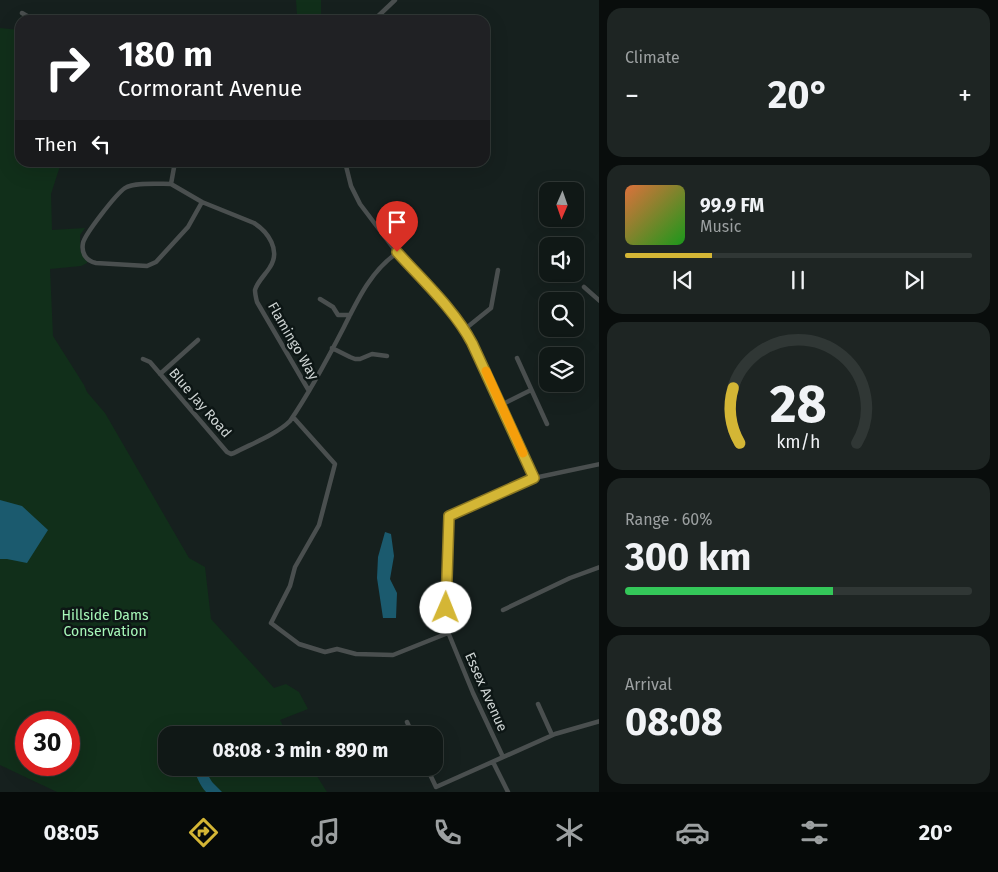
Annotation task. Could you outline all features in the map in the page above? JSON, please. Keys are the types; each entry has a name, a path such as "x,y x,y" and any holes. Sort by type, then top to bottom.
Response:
{"street":[{"path":"379,15 395,0"},
{"path":"174,167 171,184 136,185 123,190 85,238 83,252 87,260 96,264 147,266 156,262 188,227 202,202"},
{"path":"346,167 351,186 360,204 397,252 465,329 534,478 599,464"},
{"name":"Flamingo Way","path":"171,184 202,202 254,223 267,234 272,242 274,254 272,265 256,288 257,302 309,391"},
{"name":"Blue Jay Road","path":"143,359 150,362 229,453 234,453 269,435 287,424 293,417 309,391 363,289 371,277 397,252"},
{"path":"465,329 491,308 498,270"},
{"path":"584,287 599,301"},
{"path":"320,299 334,307 338,315 350,316"},
{"path":"160,374 198,340"},
{"path":"332,348 355,359 372,354 387,356"},
{"path":"517,358 547,424"},
{"path":"501,405 531,390"},
{"path":"293,417 335,464 319,525 295,567 290,586 271,623 299,644 325,652 336,649 356,654 393,655 448,633"},
{"name":"Essex Avenue","path":"503,757 448,633 446,608 449,516 534,478"},
{"path":"503,610 570,578 599,567"},
{"path":"538,704 552,736"},
{"path":"430,776 434,790 552,736 599,721"},
{"path":"407,722 409,726"},
{"path":"493,762 508,792"},
{"path":"472,771 476,777"}],"green space":[{"path":"296,0 321,0 321,14 297,15"},
{"name":"Hillside Dams Conservation","path":"0,28 15,30 15,167 60,167 51,194 52,230 85,228 80,235 80,250 87,263 81,266 50,269 53,336 87,392 105,413 189,558 205,567 211,619 274,688 286,684 299,692 308,709 280,720 283,726 158,726 158,776 317,776 327,792 57,792 23,776 80,776 80,711 15,711 15,772 0,765"}],"water":[{"path":"0,500 22,506 48,530 27,563 0,559"},
{"path":"385,532 391,534 394,556 390,579 397,593 396,618 383,618 377,578 378,557"},
{"path":"196,776 209,776 222,792 206,792"}],"slow traffic":[{"path":"486,371 523,453"}],"route":[{"path":"397,252 465,329 534,478 449,516 446,608"}]}
